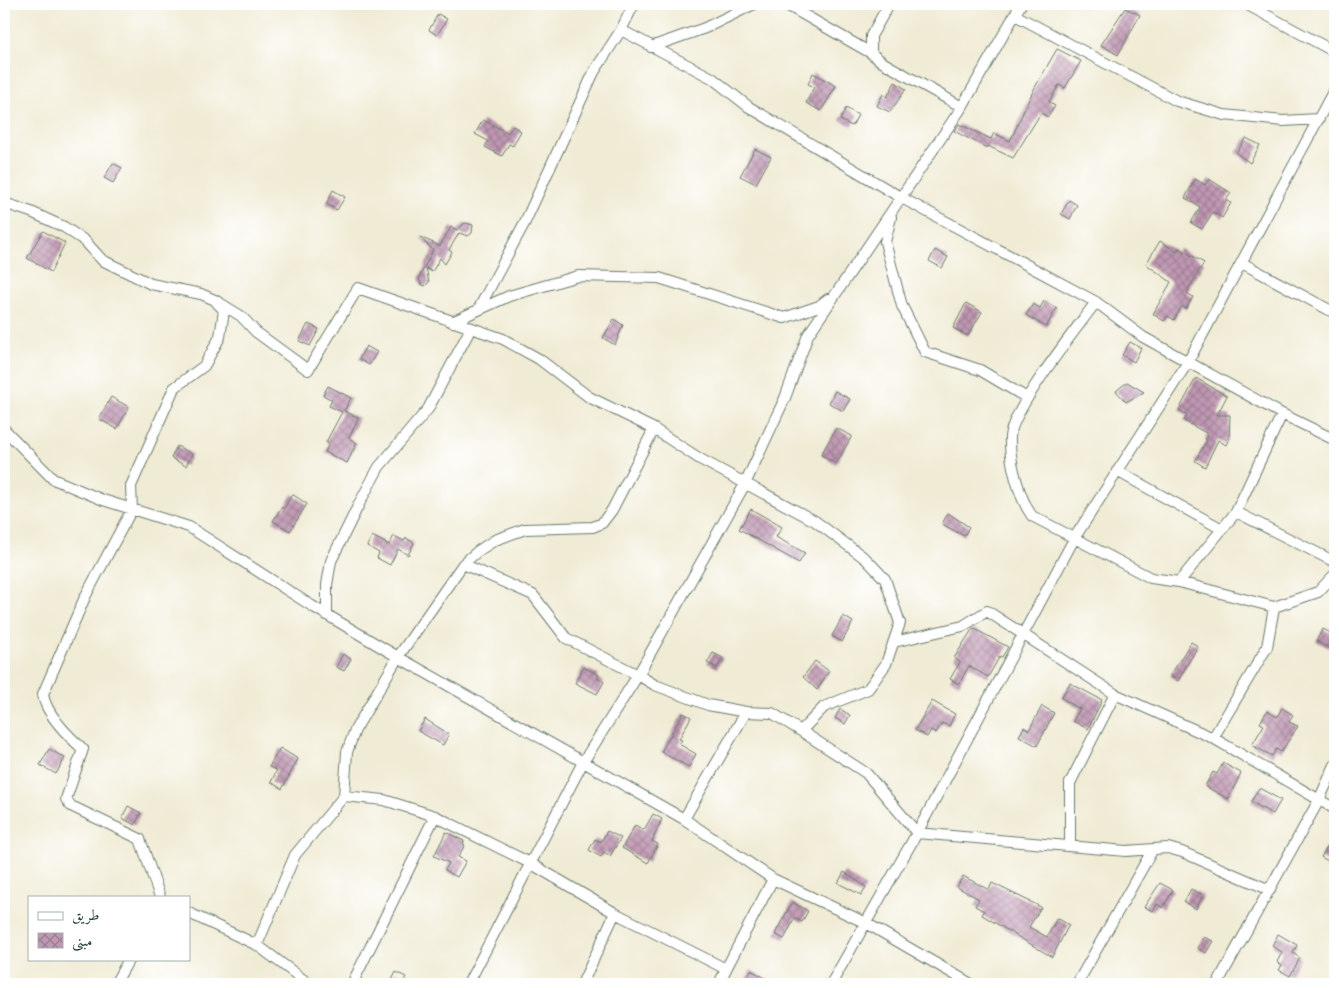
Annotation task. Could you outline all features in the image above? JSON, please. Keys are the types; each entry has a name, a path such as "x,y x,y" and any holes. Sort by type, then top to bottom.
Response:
{"street":[{"path":"478,310 525,222 594,72 621,30 634,4"},
{"path":"651,47 705,28 754,4"},
{"path":"785,4 962,107"},
{"path":"871,53 871,36 889,4"},
{"path":"468,984 583,762 638,675 745,484 785,398 808,335 962,107 1021,4"},
{"path":"1246,4 1335,52"},
{"path":"1015,15 1177,101 1224,115 1283,121 1319,119"},
{"path":"621,30 712,78 749,107 900,197 1096,302 1144,337 1282,414 1335,440"},
{"path":"831,984 916,833 1075,537 1188,362 1335,88"},
{"path":"4,203 31,212 64,227 85,242 102,260 151,284 201,294 215,300 241,316 256,332 308,370 358,288 503,339 539,359 589,397 654,429 700,459 815,521 866,559 886,579 900,623 886,664 868,689 824,707 802,731"},
{"path":"893,208 885,242 902,306 925,352 980,370 1027,398"},
{"path":"1242,263 1335,313"},
{"path":"452,322 509,296 578,276 659,278 784,318 819,306 838,290"},
{"path":"160,896 140,839 72,806 66,800 83,749 54,716 44,702 43,694 85,597 132,509 131,486 174,388 204,366 220,337 224,310 215,300"},
{"path":"1096,302 1027,398 1010,436 1022,502 1032,516 1151,578 1179,582 1274,607 1318,592 1335,574"},
{"path":"327,615 327,585 331,561 360,502 380,467 428,409 471,328"},
{"path":"1179,582 1236,512 1282,414"},
{"path":"4,429 53,479 132,509 189,527 327,615 398,657 684,819 773,879 866,923 958,981 971,984"},
{"path":"257,945 295,855 344,796 347,752 355,730 398,657 463,564 478,551 496,540 525,529 593,527 602,523 612,510 654,429"},
{"path":"1117,471 1222,529"},
{"path":"1236,512 1335,562"},
{"path":"463,564 533,595 566,638 655,685 708,705 746,712 772,713 866,773 916,833 1126,851 1168,848 1182,852 1270,890"},
{"path":"1213,738 1267,647 1274,607"},
{"path":"894,642 963,626 987,611 1024,633 1115,694 1213,738 1335,809"},
{"path":"1070,846 1070,783 1115,694"},
{"path":"684,819 746,712"},
{"path":"1217,984 1319,800 1335,765"},
{"path":"344,796 384,800 436,816 530,863 616,913 726,970"},
{"path":"352,984 436,816"},
{"path":"1078,984 1153,849"},
{"path":"719,984 773,879"},
{"path":"190,913 257,945 309,984"},
{"path":"582,984 616,913"},
{"path":"115,984 128,960"}],"building":[{"path":"1125,8 1140,15 1118,55 1101,45"},
{"path":"438,14 447,19 437,35 429,30"},
{"path":"1057,49 1081,61 1065,88 1059,85 1049,102 1055,106 1048,117 1041,113 1013,158 988,146 987,148 954,131 959,124 991,139 994,133 1010,141 1034,89"},
{"path":"813,73 836,86 821,111 806,103 814,87 808,84"},
{"path":"895,82 906,89 890,112 877,106 883,94 887,97"},
{"path":"846,108 858,115 852,126 840,120"},
{"path":"483,120 508,133 513,126 521,131 513,146 509,144 502,156 485,147 488,141 475,134"},
{"path":"1246,138 1260,145 1250,163 1236,153"},
{"path":"755,149 771,157 756,184 740,176"},
{"path":"113,163 122,168 113,183 104,178"},
{"path":"1195,179 1205,185 1209,179 1231,193 1226,200 1231,203 1222,218 1213,212 1202,229 1191,223 1200,207 1185,198"},
{"path":"333,190 345,197 337,210 326,204"},
{"path":"1069,200 1077,205 1070,219 1061,214"},
{"path":"465,223 473,225 472,233 468,236 459,233 449,250 452,252 445,264 440,258 432,272 426,268 429,282 425,286 421,284 419,278 433,250 420,237 440,246 451,227 457,230"},
{"path":"43,231 65,243 51,272 27,258"},
{"path":"1160,241 1177,252 1179,248 1204,263 1187,293 1193,297 1186,309 1182,306 1174,320 1168,316 1164,321 1153,314 1171,282 1146,264"},
{"path":"935,250 948,257 942,268 929,261"},
{"path":"1044,301 1057,308 1046,327 1026,315 1033,304 1040,308"},
{"path":"966,303 982,312 968,336 953,328"},
{"path":"614,319 623,325 615,345 603,338"},
{"path":"308,324 319,329 310,346 299,341"},
{"path":"1130,342 1141,348 1134,362 1122,355"},
{"path":"366,346 377,352 369,365 359,359"},
{"path":"1196,378 1227,396 1217,415 1230,415 1229,439 1226,445 1218,440 1205,467 1195,461 1207,440 1205,439 1208,434 1184,421 1187,415 1179,410"},
{"path":"1127,382 1144,392 1126,402 1116,391"},
{"path":"328,386 351,398 344,411 359,418 349,438 357,443 347,463 325,452 329,444 326,442 342,412 329,406 332,400 323,395"},
{"path":"835,391 850,399 843,411 829,403"},
{"path":"111,397 129,407 117,429 99,419"},
{"path":"836,428 852,436 836,464 821,455"},
{"path":"177,446 192,454 186,466 171,458"},
{"path":"292,494 307,504 290,531 273,521 282,507 284,509"},
{"path":"751,509 782,527 776,537 805,553 799,563 739,529"},
{"path":"948,513 969,527 964,536 942,524"},
{"path":"372,536 389,545 394,536 404,541 406,538 414,543 408,555 398,549 390,565 377,558 379,553 367,546"},
{"path":"843,616 853,622 842,642 832,636"},
{"path":"973,628 1008,647 1002,657 1000,656 988,677 969,666 959,684 950,679 960,662 954,658"},
{"path":"1323,629 1335,635 1329,648 1316,641"},
{"path":"1191,642 1198,646 1178,681 1170,676"},
{"path":"713,653 723,658 717,668 707,663"},
{"path":"343,654 351,659 344,671 336,667"},
{"path":"815,661 829,671 817,690 803,677"},
{"path":"583,667 599,675 597,678 604,682 597,694 575,683"},
{"path":"1070,683 1102,700 1088,729 1073,721 1080,709 1061,698"},
{"path":"932,701 955,714 949,726 942,723 936,733 931,730 927,737 915,730"},
{"path":"1042,706 1054,713 1037,746 1019,736 1024,727 1029,730"},
{"path":"1282,708 1293,715 1289,722 1298,726 1281,752 1276,749 1272,756 1252,745 1264,725 1260,723 1267,711 1277,717"},
{"path":"840,709 850,715 845,724 835,718"},
{"path":"683,713 691,717 679,739 682,740 679,744 696,754 689,767 661,752"},
{"path":"425,719 449,734 443,745 418,731"},
{"path":"280,748 298,759 282,789 271,782 277,770 269,767"},
{"path":"49,749 65,758 56,774 40,765"},
{"path":"1223,763 1241,773 1228,799 1205,786 1213,772 1217,774"},
{"path":"1259,788 1281,800 1273,814 1251,802"},
{"path":"128,806 141,813 135,825 122,818"},
{"path":"653,814 662,819 652,841 658,844 648,863 622,848 635,825 644,830"},
{"path":"607,831 621,838 610,856 604,852 601,857 589,850 595,839 601,842"},
{"path":"446,832 464,841 463,844 465,845 458,857 466,861 457,877 445,870 449,863 434,856"},
{"path":"1327,847 1335,851 1335,865 1321,857"},
{"path":"844,872 866,887 861,895 838,883"},
{"path":"963,876 989,890 992,883 1041,907 1029,927 1047,937 1057,918 1069,925 1052,957 982,915 984,911 975,906 979,899 957,887"},
{"path":"1160,883 1173,890 1163,908 1157,904 1153,911 1144,907"},
{"path":"1191,889 1203,895 1196,909 1184,902"},
{"path":"792,902 808,911 802,922 795,918 784,939 775,934"},
{"path":"1278,934 1297,945 1293,953 1300,958 1290,976 1279,970 1282,965 1277,962 1282,952 1272,946"},
{"path":"1204,937 1213,941 1206,953 1198,948"},
{"path":"751,970 776,984 743,984"},
{"path":"396,972 406,977 402,984 390,984"}]}
